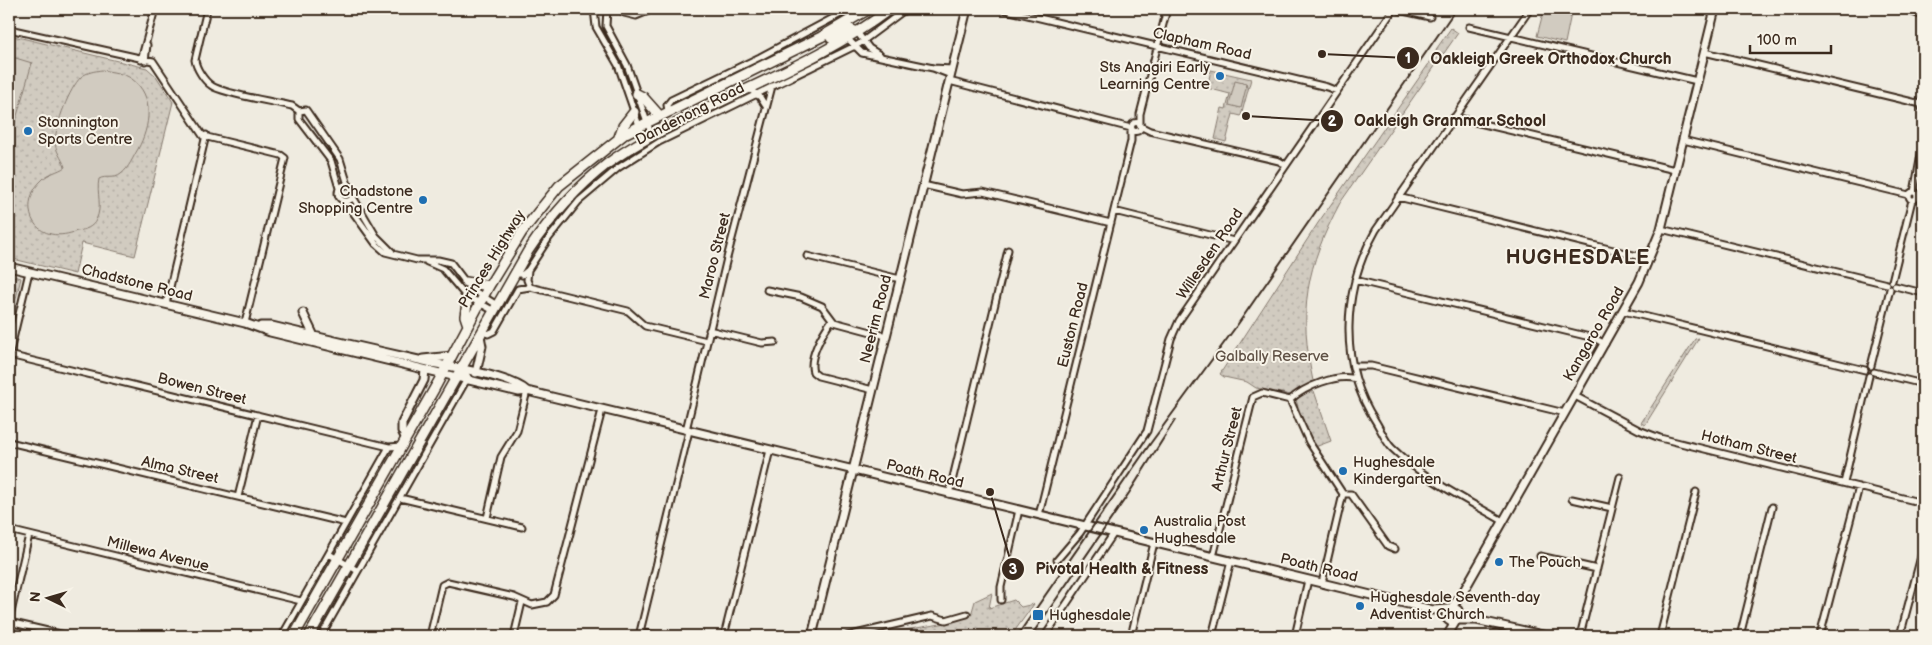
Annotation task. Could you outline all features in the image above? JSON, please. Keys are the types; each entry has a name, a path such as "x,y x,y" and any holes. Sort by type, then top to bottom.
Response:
{"highway":[{"name":"Princes Highway","path":"294,636 404,443 489,286 517,240 550,196 566,179 620,137 643,123 821,37 869,9"},
{"name":"Princes Highway","path":"459,373 535,241 566,201 606,165 648,138 847,38 890,9"},
{"path":"821,37 832,38 850,29 857,32"},
{"path":"637,94 663,113"},
{"path":"620,137 623,126 634,112"},
{"path":"606,165 618,168"},
{"path":"466,282 489,286"},
{"path":"468,297 465,316 468,325"},
{"path":"309,636 459,373 467,379"}],"street":[{"path":"143,61 155,9"},
{"path":"207,9 195,61 208,83 216,88 292,106 299,111 306,110 337,154 348,185 353,190 353,197 376,236 399,256"},
{"path":"594,9 596,27 618,65 634,112 643,123 648,138"},
{"path":"607,9 606,26 627,65 637,94 648,138"},
{"path":"624,11 636,16 653,9"},
{"name":"Dandenong Road","path":"663,113 671,100 760,57 850,9"},
{"name":"Dandenong Road","path":"528,270 548,238 571,210 590,190 618,168 659,142 854,47 906,9"},
{"name":"Neerim Road","path":"812,636 967,9"},
{"name":"Clapham Road","path":"1002,9 1327,87 1337,91"},
{"name":"Euston Road","path":"1039,515 1131,141 1140,114 1167,9"},
{"path":"1390,11 1395,14 1399,9 1430,17"},
{"path":"1503,522 1421,472 1391,446 1372,417 1356,379 1349,320 1355,280 1368,244 1398,197 1530,9"},
{"name":"Kangaroo Road","path":"1450,608 1462,594 1605,344 1650,259 1661,229 1715,9"},
{"path":"1904,9 1919,11 1923,18"},
{"name":"Willesden Road","path":"1058,560 1084,526 1147,431 1174,329 1390,11"},
{"path":"1469,28 1697,82"},
{"path":"9,29 143,61 158,68 199,128 207,136 281,155 285,158 245,323"},
{"path":"857,32 869,48 880,55"},
{"path":"847,38 862,53 880,55 933,68 965,86 1275,160 1286,165"},
{"path":"1704,52 1922,103 1923,110"},
{"name":"Maroo Street","path":"639,634 706,341 765,105 772,86"},
{"path":"748,88 758,94 765,105"},
{"path":"299,111 299,119 334,165 339,188 338,196 345,201 376,244 385,252 427,262 443,269 468,297 481,300 496,308"},
{"path":"1454,117 1676,170"},
{"path":"166,304 207,136"},
{"path":"1683,140 1915,197"},
{"path":"1865,370 1870,366 1915,197 1923,144"},
{"path":"339,188 348,185"},
{"path":"923,186 962,194 983,192 1111,223"},
{"path":"345,201 353,197"},
{"path":"1398,197 1650,259"},
{"path":"1114,211 1234,241"},
{"path":"1661,229 1923,293"},
{"path":"948,494 1008,250"},
{"path":"806,256 900,279"},
{"path":"427,262 438,260 451,263 481,300"},
{"name":"Chadstone Road","path":"9,267 258,326 272,326 420,360 444,370 459,373"},
{"path":"476,373 482,346 481,334 488,334 494,331 518,289 514,276 522,275 528,270"},
{"path":"528,270 527,280 530,287"},
{"path":"9,356 29,272"},
{"path":"1355,280 1594,338 1605,344"},
{"path":"518,289 530,287 628,311 645,326 706,341"},
{"path":"767,290 801,297 822,306 832,320 886,336"},
{"path":"1623,311 1865,370 1869,376"},
{"path":"303,313 314,336"},
{"path":"832,320 820,338 812,364 813,372 818,376 873,390"},
{"name":"Chadstone Road","path":"258,326 270,332 425,370 444,370"},
{"path":"709,330 762,343 775,342"},
{"name":"Bowen Street","path":"9,356 389,447"},
{"path":"420,360 452,356"},
{"path":"1353,366 1371,366 1565,413"},
{"path":"1870,366 1874,372 1923,384"},
{"path":"282,636 389,447 404,443 403,421 423,383 425,370"},
{"path":"1842,483 1869,376 1874,372"},
{"name":"Poath Road","path":"459,373 476,373 521,386 527,391"},
{"path":"1322,583 1343,494 1309,442 1290,400 1300,390 1311,385 1349,377 1356,379"},
{"path":"321,636 467,379"},
{"name":"Poath Road","path":"467,379 519,392 527,391 1433,610 1457,621"},
{"path":"487,518 501,457 517,431 527,391"},
{"name":"Arthur Street","path":"1213,557 1253,397 1262,392 1290,400"},
{"name":"Hotham Street","path":"1575,396 1654,436 1923,503"},
{"path":"430,636 442,585 448,582 514,597 532,605 542,604 551,599 557,590 602,410"},
{"path":"238,497 258,415"},
{"name":"Alma Street","path":"9,442 346,523"},
{"path":"724,636 770,450"},
{"path":"1580,636 1620,477"},
{"path":"1820,636 1858,486"},
{"path":"1660,636 1696,492"},
{"path":"1343,494 1351,494 1388,546 1395,549"},
{"path":"400,498 522,527"},
{"path":"1572,499 1612,508"},
{"path":"1740,636 1772,507"},
{"path":"1001,600 1000,586 1019,510"},
{"name":"Millewa Avenue","path":"9,530 302,601"},
{"path":"1045,636 1114,533"},
{"path":"29,535 9,621 69,636"},
{"path":"1130,636 1154,543"},
{"path":"1900,636 1923,549"},
{"path":"329,554 358,571"},
{"path":"1540,556 1597,569"},
{"path":"1212,636 1231,561"},
{"path":"1295,636 1308,580"},
{"name":"Kangaroo Road","path":"1457,621 1462,594"},
{"path":"514,636 522,602"},
{"path":"1448,634 1447,618 1450,608 1456,608 1476,620 1547,636"},
{"name":"Poath Road","path":"1433,610 1450,608"},
{"path":"847,636 932,616 946,620 967,614"},
{"path":"1448,634 1457,621 1476,620"},
{"path":"639,634 658,636"}],"green space":[{"path":"1544,9 1572,9 1565,43 1537,36"},
{"name":"Galbally Reserve","path":"1451,28 1458,33 1340,203 1319,248 1308,289 1306,310 1308,356 1313,381 1291,395 1256,388 1247,382 1224,377 1220,374 1318,223 1435,55 1437,48"},
{"path":"9,35 147,68 156,76 173,102 135,256 82,243 75,274 9,258"},
{"path":"9,56 32,63 9,144"},
{"path":"102,70 125,75 132,79 144,94 148,112 142,140 124,172 116,177 99,179 99,210 93,225 68,234 58,235 42,231 32,218 30,203 32,194 44,178 65,167 55,145 61,116 76,82 83,75"},
{"path":"1211,70 1251,79 1241,116 1233,114 1226,142 1215,139 1222,108 1226,109 1230,94 1207,88"},
{"path":"1235,81 1247,84 1241,108 1229,105"},
{"path":"9,275 21,278 9,328"},
{"path":"1699,338 1645,425 1641,423 1695,339"},
{"path":"1314,391 1331,441 1315,447 1304,425 1295,397"},
{"path":"992,593 989,608 1014,600 1021,607 1034,604 1011,636 867,636 941,624 971,615 975,601"},
{"path":"9,626 55,636 9,636"}],"railway":[{"path":"1017,636 1150,444 1238,324 1456,9"},
{"path":"1031,636 1129,493 1175,420"}],"place":[{"name":"Oakleigh Greek Orthodox Church","path":"1322,54"},
{"name":"Sts Anagiri Early Learning Centre","path":"1220,76"},
{"name":"Oakleigh Grammar School","path":"1246,116"},
{"name":"Stonnington Sports Centre","path":"28,131"},
{"name":"Chadstone Shopping Centre","path":"423,200"},
{"name":"Hughesdale Kindergarten","path":"1343,471"},
{"name":"Pivotal Health & Fitness","path":"990,492"},
{"name":"Australia Post Hughesdale","path":"1144,530"},
{"name":"The Pouch","path":"1499,562"},
{"name":"Hughesdale Seventh-day Adventist Church","path":"1360,606"},
{"name":"Hughesdale","path":"1038,615"}],"district":[{"name":"HUGHESDALE","path":"1578,258"}]}
